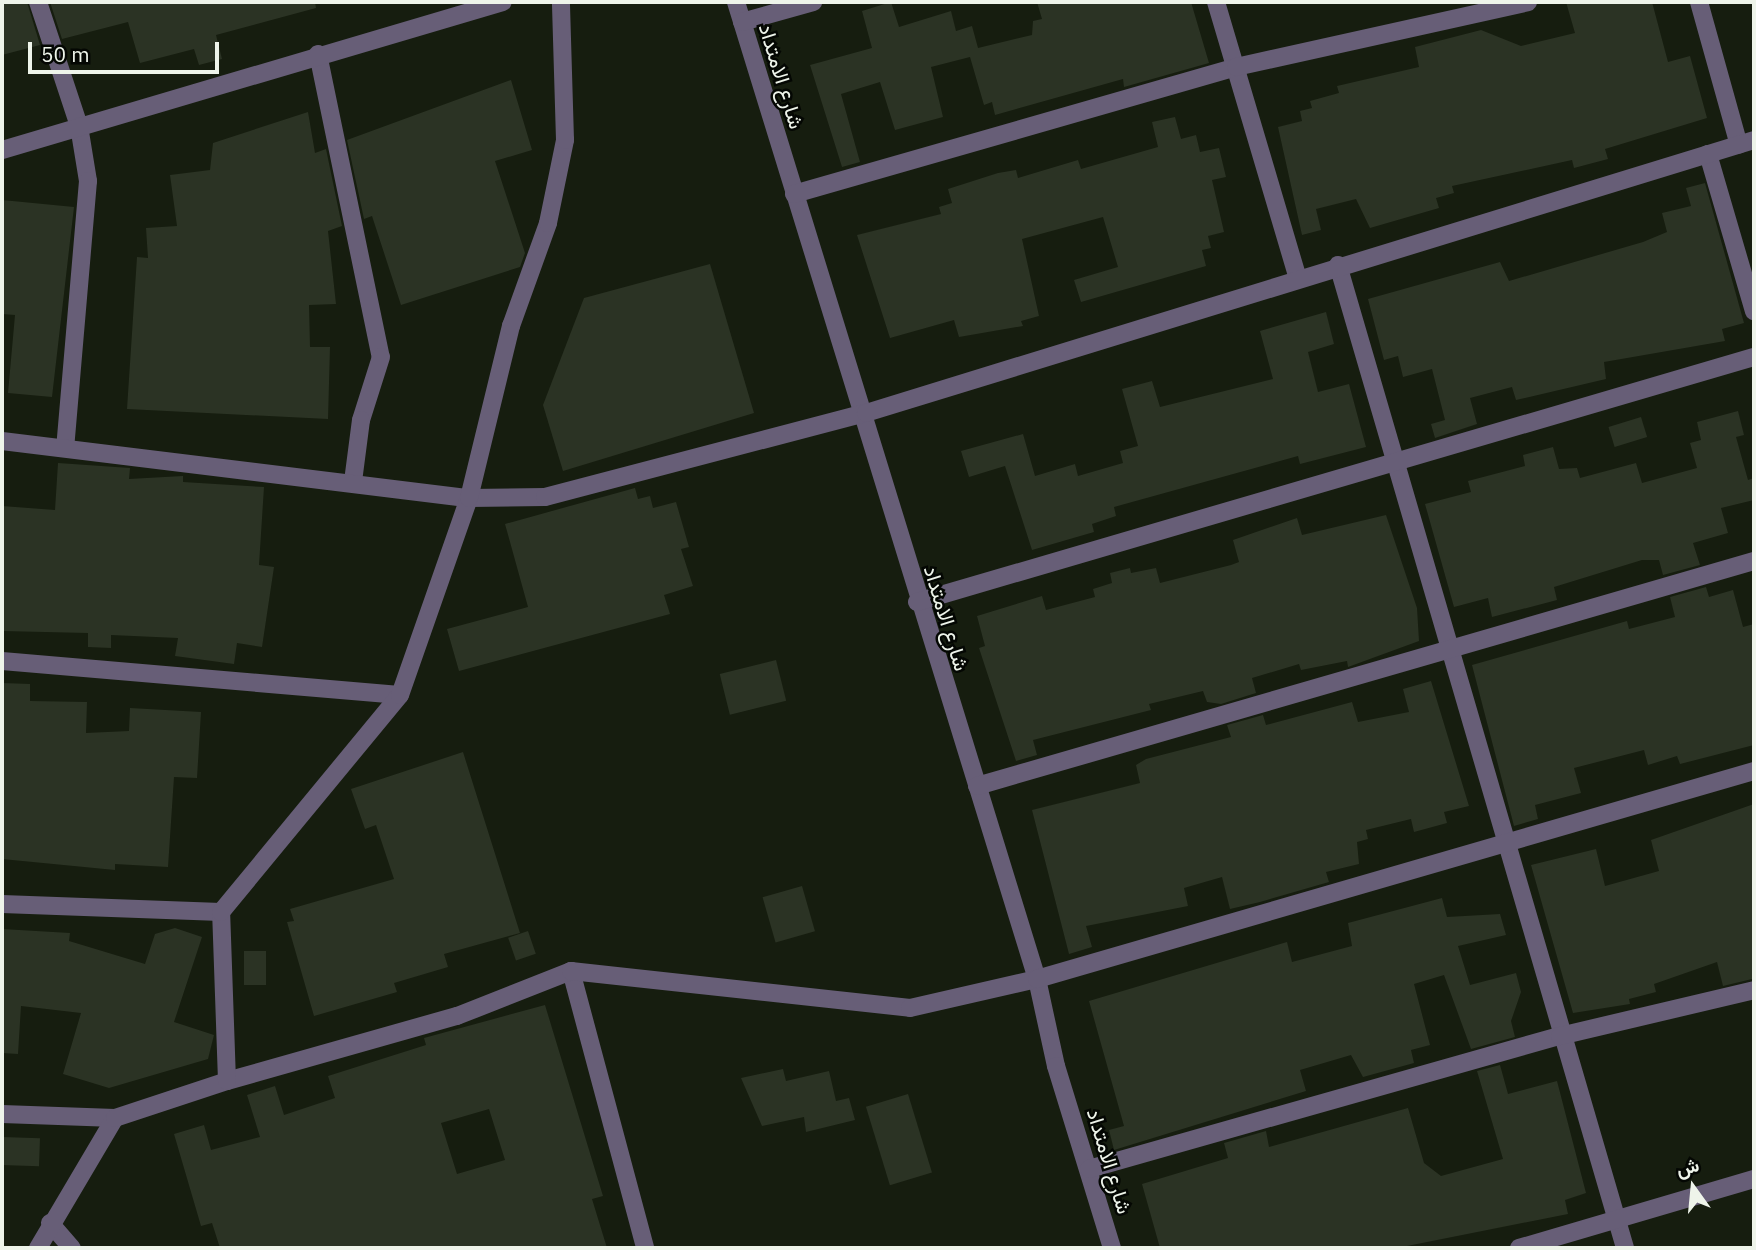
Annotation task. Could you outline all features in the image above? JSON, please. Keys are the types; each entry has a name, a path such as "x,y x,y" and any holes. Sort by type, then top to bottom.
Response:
{"street":[{"path":"38,2 79,126 87,225 65,448"},
{"path":"2,150 318,54 503,2"},
{"path":"228,1081 221,912 400,695 469,498 565,140 561,2"},
{"name":"شارع الامتداد","path":"736,2 794,194 866,412 917,601 1037,979 1112,1248"},
{"path":"742,22 813,2"},
{"path":"1216,2 1298,278"},
{"path":"794,194 1236,67 1501,5 1528,2"},
{"path":"2,441 469,498 545,497 866,412 1746,142 1699,2"},
{"path":"318,54 381,357 361,420 353,482"},
{"path":"1708,154 1754,311"},
{"path":"1338,265 1453,649 1560,1036 1625,1248"},
{"path":"917,601 1398,463 1754,357"},
{"path":"977,786 1754,561"},
{"path":"2,661 400,695"},
{"path":"2,1114 115,1118 228,1081 457,1016 571,971 910,1007 1037,979 1509,845 1754,771"},
{"path":"2,904 221,912"},
{"path":"571,971 645,1248"},
{"path":"1089,1170 1560,1036 1754,990"},
{"path":"38,1248 50,1223 115,1118"},
{"path":"1519,1248 1754,1179"},
{"path":"50,1223 72,1248"}],"building":[{"path":"2,2 27,2 40,45 2,55"},
{"path":"50,2 315,2 316,8 216,35 222,59 199,65 194,49 140,63 128,22 62,39"},
{"path":"891,2 899,27 951,11 956,31 972,26 978,48 1032,35 1033,21 1042,19 1037,2 1191,2 1209,63 1124,87 1123,79 995,115 992,102 984,105 970,57 931,67 943,117 895,130 880,82 841,94 860,162 842,167 810,65 872,48 862,11"},
{"path":"1566,2 1652,2 1668,62 1690,56 1707,118 1605,149 1608,159 1574,168 1572,160 1452,186 1454,193 1436,198 1439,208 1370,228 1356,199 1316,209 1321,230 1302,235 1278,127 1302,121 1300,111 1312,108 1310,101 1339,93 1337,86 1419,67 1415,47 1481,30 1521,46 1575,33"},
{"path":"511,80 532,150 495,161 525,253 520,267 401,305 372,216 364,219 347,140"},
{"path":"308,112 315,153 326,149 342,226 328,231 336,304 309,305 310,347 330,347 328,419 127,409 137,257 148,258 146,228 177,226 170,175 210,170 213,143"},
{"path":"1175,117 1181,139 1196,135 1200,152 1219,148 1226,177 1212,180 1224,232 1208,236 1211,248 1202,250 1206,266 1081,302 1074,280 1118,267 1103,217 1022,239 1039,316 1021,321 1023,326 959,337 954,320 890,338 857,235 941,214 939,207 952,203 948,189 998,173 1016,170 1018,178 1078,160 1081,169 1158,147 1152,122"},
{"path":"1705,183 1744,323 1722,329 1725,341 1604,362 1606,379 1516,400 1512,387 1470,398 1477,424 1435,438 1431,424 1445,420 1432,369 1403,377 1398,356 1384,360 1368,299 1500,262 1509,281 1643,242 1667,232 1662,213 1691,206 1686,188"},
{"path":"2,200 74,207 52,397 8,393 15,315 2,314"},
{"path":"710,264 754,413 563,471 543,405 584,298"},
{"path":"1326,312 1334,344 1308,352 1318,392 1349,384 1366,447 1300,464 1298,456 1114,507 1116,516 1092,524 1094,532 1032,550 1005,466 969,477 961,451 1023,434 1035,476 1075,464 1078,476 1123,463 1120,451 1138,446 1122,389 1152,381 1160,407 1273,379 1260,331"},
{"path":"1738,411 1744,435 1736,437 1748,480 1754,478 1754,500 1721,508 1728,533 1693,543 1700,565 1663,575 1659,560 1642,560 1554,587 1557,600 1492,617 1488,598 1454,607 1425,504 1471,492 1468,481 1525,466 1523,455 1553,447 1559,469 1577,468 1580,478 1636,463 1642,483 1697,468 1690,443 1701,440 1697,422"},
{"path":"1641,417 1647,437 1615,447 1608,427"},
{"path":"58,463 130,468 129,479 183,476 183,482 264,487 259,565 274,567 262,647 237,643 234,664 175,656 178,638 111,635 111,648 88,647 88,633 2,631 2,506 55,510"},
{"path":"635,488 638,499 650,496 653,508 676,502 689,547 681,549 693,586 664,595 670,614 459,671 447,629 528,607 505,524"},
{"path":"1386,515 1417,608 1419,641 1348,667 1347,661 1301,670 1299,664 1252,678 1256,693 1221,704 1207,702 1203,691 1149,704 1151,710 1033,740 1037,755 1016,761 979,648 985,646 977,616 1042,596 1046,610 1095,597 1093,589 1112,583 1110,573 1130,568 1131,573 1156,568 1160,583 1231,565 1239,562 1233,540 1297,518 1302,535"},
{"path":"1706,587 1709,597 1733,590 1743,627 1754,624 1754,745 1680,764 1677,756 1648,765 1644,750 1574,768 1581,793 1535,805 1538,819 1514,826 1472,665 1627,621 1629,629 1675,617 1670,597"},
{"path":"776,660 786,701 730,715 720,674"},
{"path":"1431,681 1469,806 1444,812 1447,823 1414,832 1411,819 1366,830 1368,839 1357,842 1359,864 1326,872 1329,882 1260,902 1230,909 1222,877 1184,888 1188,906 1086,926 1092,947 1069,954 1032,810 1140,783 1136,765 1146,759 1231,737 1227,725 1263,715 1266,725 1352,702 1358,722 1409,712 1403,689"},
{"path":"2,683 30,684 30,701 87,702 86,733 129,731 130,708 201,712 197,778 174,777 168,867 115,864 115,870 2,859"},
{"path":"463,752 520,933 444,954 448,967 394,983 397,992 314,1016 287,922 294,921 290,909 394,879 376,825 365,829 351,789"},
{"path":"1754,804 1752,979 1723,986 1717,962 1654,984 1656,992 1629,999 1630,1004 1573,1013 1531,865 1596,849 1605,886 1659,871 1651,840"},
{"path":"802,886 815,931 776,942 763,897"},
{"path":"1442,898 1447,917 1500,914 1506,935 1458,946 1470,985 1516,973 1521,992 1511,1021 1515,1037 1471,1049 1444,975 1414,984 1430,1045 1411,1050 1414,1063 1363,1077 1351,1055 1300,1070 1306,1091 1114,1150 1109,1130 1124,1126 1089,1001 1287,942 1292,962 1352,946 1348,923"},
{"path":"175,928 202,937 174,1022 214,1035 208,1059 109,1088 63,1074 81,1013 21,1006 18,1054 2,1053 2,929 70,933 69,941 145,964 155,934"},
{"path":"528,931 536,954 516,961 508,938"},
{"path":"244,951 266,951 266,985 244,985"},
{"path":"545,1005 603,1196 592,1199 607,1248 220,1248 212,1223 201,1226 174,1134 204,1125 211,1150 260,1137 247,1095 275,1086 284,1115 335,1098 328,1076 426,1045 424,1038","holes":["489,1109 505,1160 457,1174 441,1123"]},
{"path":"1500,1065 1508,1094 1557,1081 1586,1193 1565,1200 1568,1214 1397,1248 1160,1248 1142,1184 1228,1158 1224,1143 1266,1131 1269,1147 1408,1108 1424,1163 1441,1176 1503,1159 1477,1071"},
{"path":"783,1069 786,1081 829,1071 836,1101 849,1098 855,1120 806,1132 804,1117 762,1126 741,1078"},
{"path":"908,1094 932,1172 890,1185 866,1107"},
{"path":"2,1137 40,1138 39,1166 2,1165"}]}
